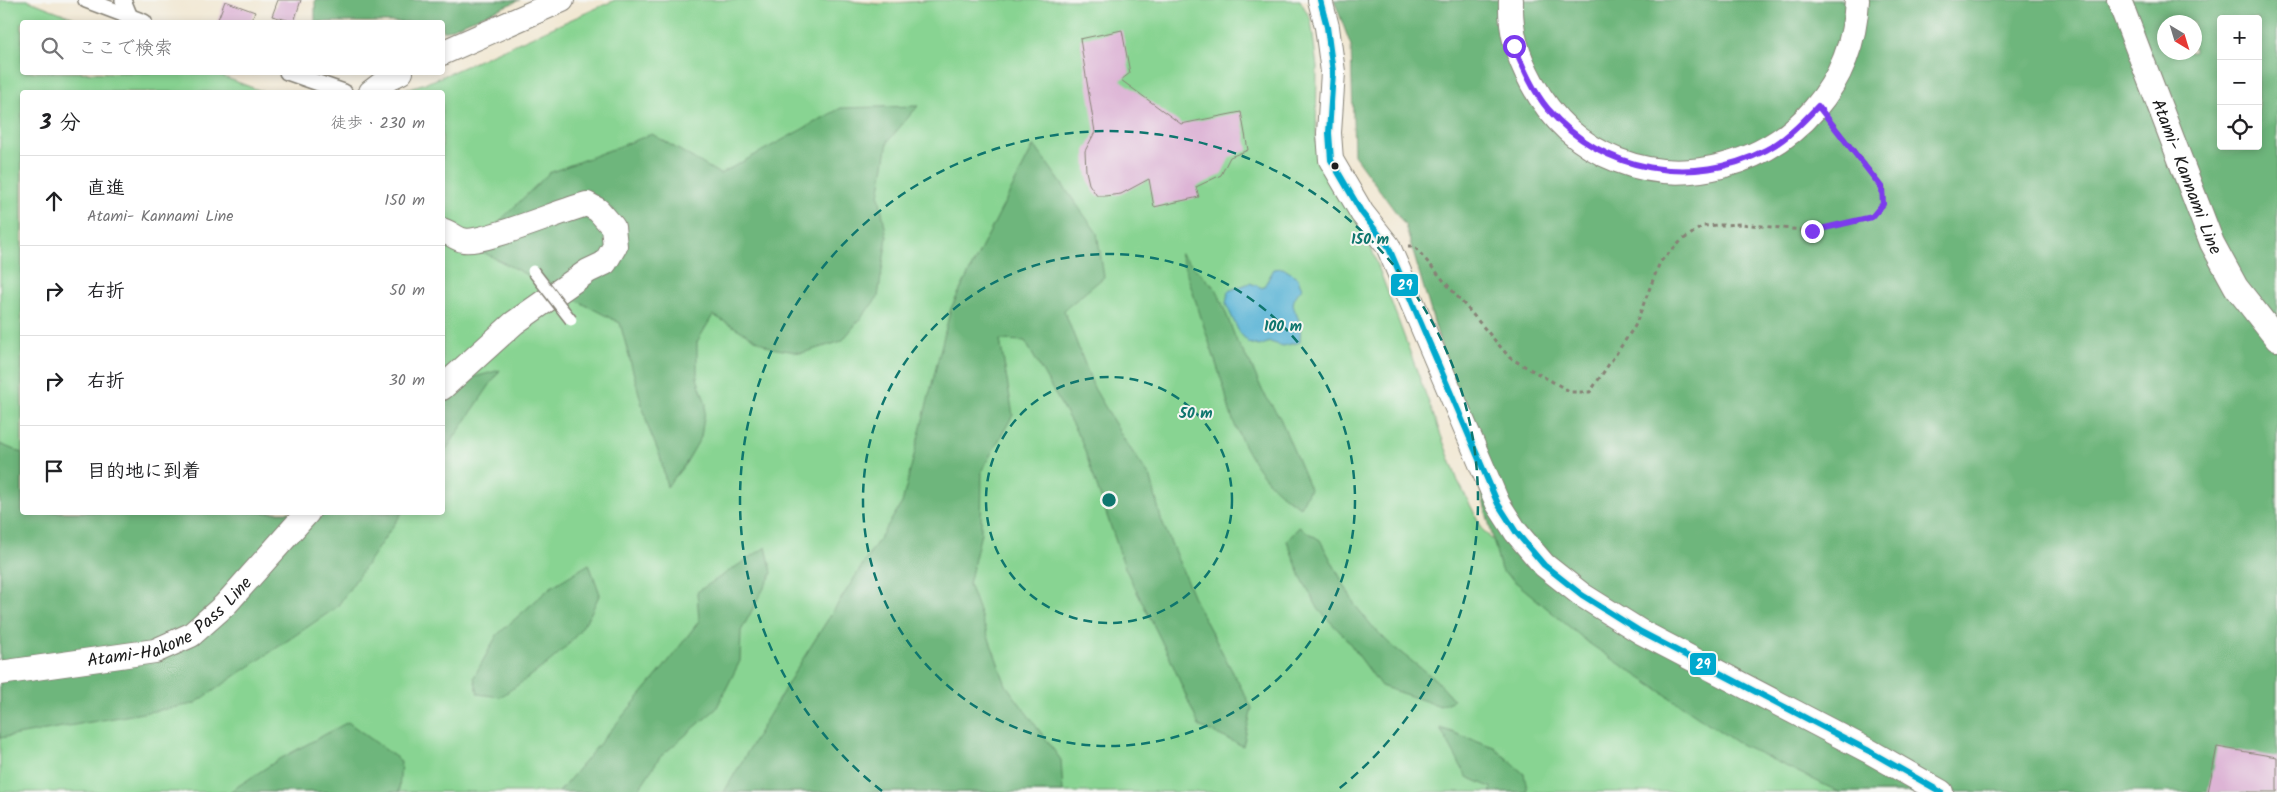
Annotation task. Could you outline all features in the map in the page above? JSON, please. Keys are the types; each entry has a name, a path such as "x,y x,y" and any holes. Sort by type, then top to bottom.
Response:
{"main road":[{"path":"445,52 562,0"},
{"path":"1320,0 1327,27 1333,72 1329,133 1331,160 1362,213 1388,246 1498,504 1516,532 1544,565 1582,595 1641,632 1869,751 1941,792"},
{"path":"1511,0 1510,23 1514,46 1523,67 1547,108 1580,139 1601,152 1625,162 1653,169 1682,172 1707,170 1741,161 1768,150 1795,130 1818,106 1838,76 1856,20 1857,0"},
{"name":"Atami- Kannami Line","path":"2120,0 2212,243 2236,287 2277,339"},
{"path":"375,90 395,75"},
{"path":"445,232 464,241 496,235 565,209 586,204 598,210 613,227 615,246 605,263 588,271 514,322 445,385"},
{"name":"Atami-Hakone Pass Line","path":"0,673 155,650 191,635 225,605 305,515"}],"street":[{"path":"86,0 138,20"},
{"path":"123,0 130,17"},
{"path":"296,75 338,90"},
{"path":"533,270 571,320"}],"path":[{"path":"1388,246 1414,246 1510,358 1571,392 1590,392 1635,326 1660,262 1681,241 1703,226 1741,224 1812,231 1872,217 1883,204 1882,188 1818,106"}],"green space":[{"path":"0,0 27,0 80,20 20,20 20,75 218,75 259,90 20,90 20,515 445,515 445,90 404,90 434,80 615,0 840,0 879,4 937,0 1300,0 1311,20 1317,67 1316,141 1327,171 1366,234 1458,481 1483,530 1518,567 1939,792 0,792"},
{"path":"315,0 520,0 445,31 445,20 315,20"},
{"path":"1334,0 2277,0 2277,792 1839,792 1736,742 1590,644 1501,570 1457,399 1405,225 1354,155 1351,46"},
{"path":"918,106 888,141 879,196 887,237 878,297 842,341 802,353 771,348 713,315 697,342 697,378 706,404 701,437 686,463 667,487 660,456 648,427 620,323 473,247 549,173 652,134 720,174 841,108"},
{"path":"1034,145 1097,233 1104,277 1064,310 1094,388 1125,441 1151,478 1161,519 1197,605 1252,708 1243,746 1199,726 1169,656 1125,568 1081,440 1025,341 1000,340 1013,415 982,470 981,533 969,584 1006,685 1061,760 1063,792 724,792 797,668 902,503 951,308"},
{"path":"1180,253 1217,290 1237,342 1251,365 1263,392 1280,418 1310,489 1300,507 1283,495 1269,481 1251,458 1244,445 1232,418"},
{"path":"500,370 445,451 445,385"},
{"path":"0,444 20,452 20,515 401,515 337,607 194,704 0,738"},
{"path":"1299,527 1320,540 1355,605 1372,626 1391,645 1436,680 1454,700 1440,706 1381,686 1345,637 1319,610 1301,577 1287,541"},
{"path":"766,547 772,573 741,631 740,661 716,709 660,757 637,792 559,792 664,667 699,621 697,592"},
{"path":"589,564 600,594 578,633 547,664 500,697 478,694 474,677 497,635 551,587"},
{"path":"348,722 401,761 399,792 229,792 278,760"},
{"path":"1440,728 1494,747 1524,774 1528,792 1490,792 1492,788 1467,777"}],"water":[{"path":"1283,268 1297,277 1302,288 1293,303 1300,325 1300,342 1283,346 1270,342 1259,346 1249,343 1239,332 1226,304 1228,291 1250,283 1263,288 1274,269"}],"building":[{"path":"278,0 301,0 295,20 272,16"},
{"path":"225,1 255,12 251,20 218,20"},
{"path":"1122,30 1130,73 1121,80 1181,124 1241,112 1248,150 1230,157 1221,175 1196,187 1199,197 1154,207 1149,179 1121,194 1105,196 1097,196 1089,184 1085,151 1095,132 1080,39"},
{"path":"2217,747 2277,757 2277,792 2208,792"}],"transit line":[{"name":"29","path":"1320,0 1327,27 1333,72 1329,133 1331,160 1362,213 1388,246 1498,504 1516,532 1544,565 1582,595 1641,632 1869,751 1941,792"}],"route":[{"path":"1514,46 1535,89 1547,108 1562,124 1580,139 1601,152 1625,162 1653,169 1682,172 1707,170 1741,161 1768,150 1795,130 1818,106 1882,188 1883,204 1872,217 1812,231"}]}
